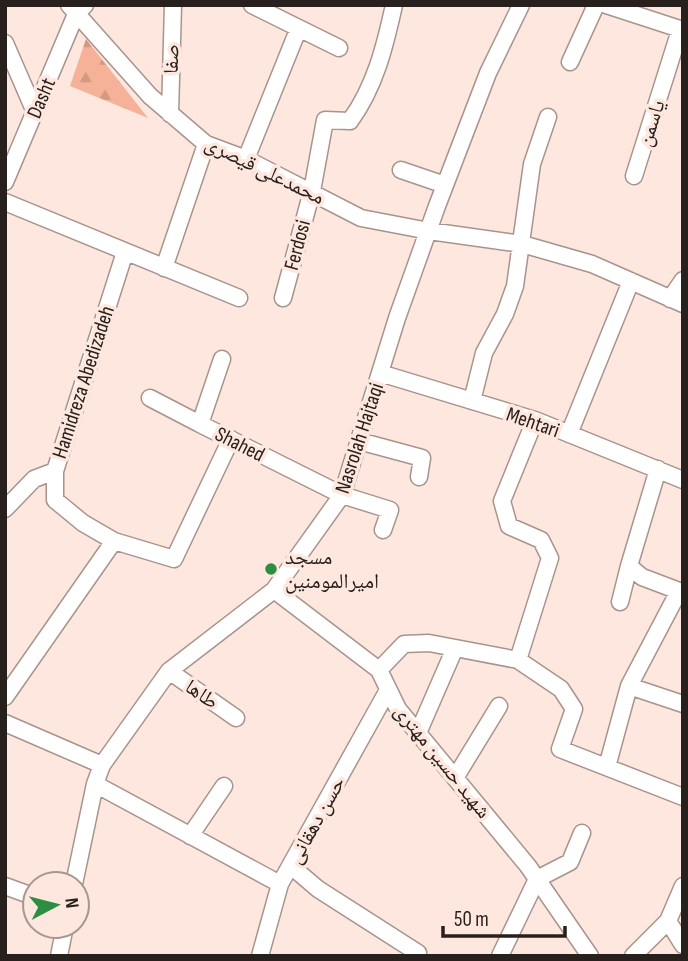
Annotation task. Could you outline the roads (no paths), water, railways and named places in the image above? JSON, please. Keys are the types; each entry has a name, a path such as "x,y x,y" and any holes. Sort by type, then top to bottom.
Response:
{"street":[{"name":"صفا","path":"170,114 173,5"},
{"path":"252,5 298,30 340,48"},
{"name":"Ferdosi","path":"283,298 312,191 325,120 350,121 366,99 386,41 394,5"},
{"name":"Nasrolah Hajtaqi","path":"77,870 95,785 103,765 169,670 274,590 342,495 397,317 488,74 521,5"},
{"path":"570,62 596,5"},
{"path":"606,5 682,30"},
{"name":"محمدعلی قیصری","path":"77,8 150,96 205,144 246,159 361,218 429,231"},
{"name":"Dasht","path":"5,182 77,8"},
{"path":"246,159 298,30"},
{"name":"یاسمن","path":"634,176 682,30"},
{"path":"5,43 35,112"},
{"path":"472,401 484,353 505,314 515,286 532,164 548,117"},
{"path":"164,268 205,144"},
{"path":"401,170 445,186"},
{"path":"5,202 239,298"},
{"path":"429,231 522,244 593,264 677,301 683,280"},
{"name":"Hamidreza Abedizadeh","path":"125,252 55,471 55,500 83,523 114,541 174,559 231,439"},
{"path":"569,434 631,281"},
{"name":"Shahed","path":"222,359 200,424 342,495 390,510 383,530"},
{"name":"Mehtari","path":"380,373 535,420 658,469 682,474"},
{"path":"150,398 200,424"},
{"path":"518,660 550,558 541,540 509,526 502,501 535,420"},
{"path":"359,441 422,458 419,477"},
{"path":"620,602 658,469"},
{"path":"5,509 34,479 55,471"},
{"path":"5,697 114,541"},
{"path":"607,768 629,686 679,591 642,577 629,566"},
{"name":"شهید حسین مهتری","path":"274,590 379,670 398,709 537,879 590,956"},
{"path":"379,670 404,644 429,643 518,660 561,689 574,709 560,750 683,797"},
{"path":"418,733 455,648"},
{"name":"طاها","path":"169,670 236,718"},
{"path":"629,686 683,704"},
{"name":"حسن دهقانی","path":"260,956 280,884 388,690"},
{"path":"455,778 499,706"},
{"path":"5,723 103,765"},
{"path":"95,785 280,884"},
{"path":"190,836 224,786"},
{"path":"500,956 537,879 570,862 582,833"},
{"path":"291,866 318,888 418,953"},
{"path":"633,956 668,921 683,886"},
{"path":"668,921 683,946"}],"place":[{"name":"مسجد امیرالمومنین","path":"271,569"}]}
